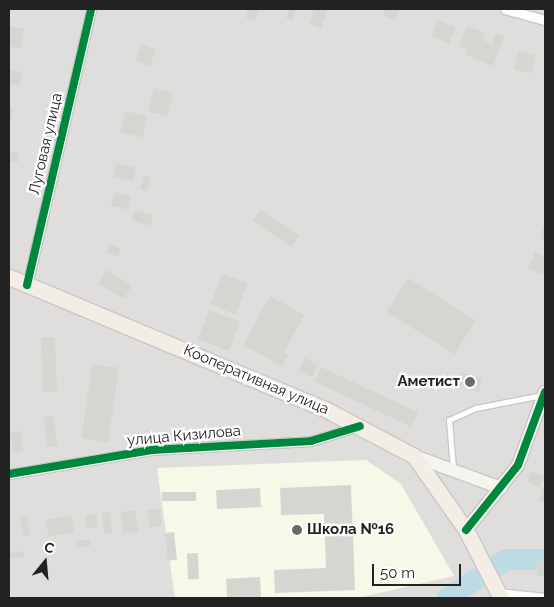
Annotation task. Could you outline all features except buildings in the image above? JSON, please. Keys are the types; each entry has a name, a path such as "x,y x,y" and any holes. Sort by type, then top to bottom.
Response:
{"main road":[{"name":"Кооперативная улица","path":"9,277 360,426 414,456"},
{"path":"414,456 466,530 500,596"}],"street":[{"name":"Луговая улица","path":"27,285 91,9"},
{"path":"505,9 545,20"},
{"path":"466,530 518,465 545,393"},
{"name":"улица Кизилова","path":"9,474 152,450 311,441 360,426"},
{"name":"Кооперативная улица","path":"414,456 500,488"},
{"path":"500,596 545,598"}],"lane":[{"path":"453,472 449,420 476,408 545,393"}],"shaded area":[{"path":"9,9 545,9 545,598 9,598"},
{"name":"Школа №16","path":"366,460 401,484 454,576 357,598 175,598 157,468"}],"waterway":[{"path":"446,598 506,559 545,559"}],"cycle path":[{"path":"27,285 91,9"},
{"path":"466,530 518,465 545,392"},
{"path":"9,474 152,450 311,441 360,426"}],"place":[{"name":"Аметист","path":"470,382"},
{"name":"Школа №16","path":"297,530"}]}
